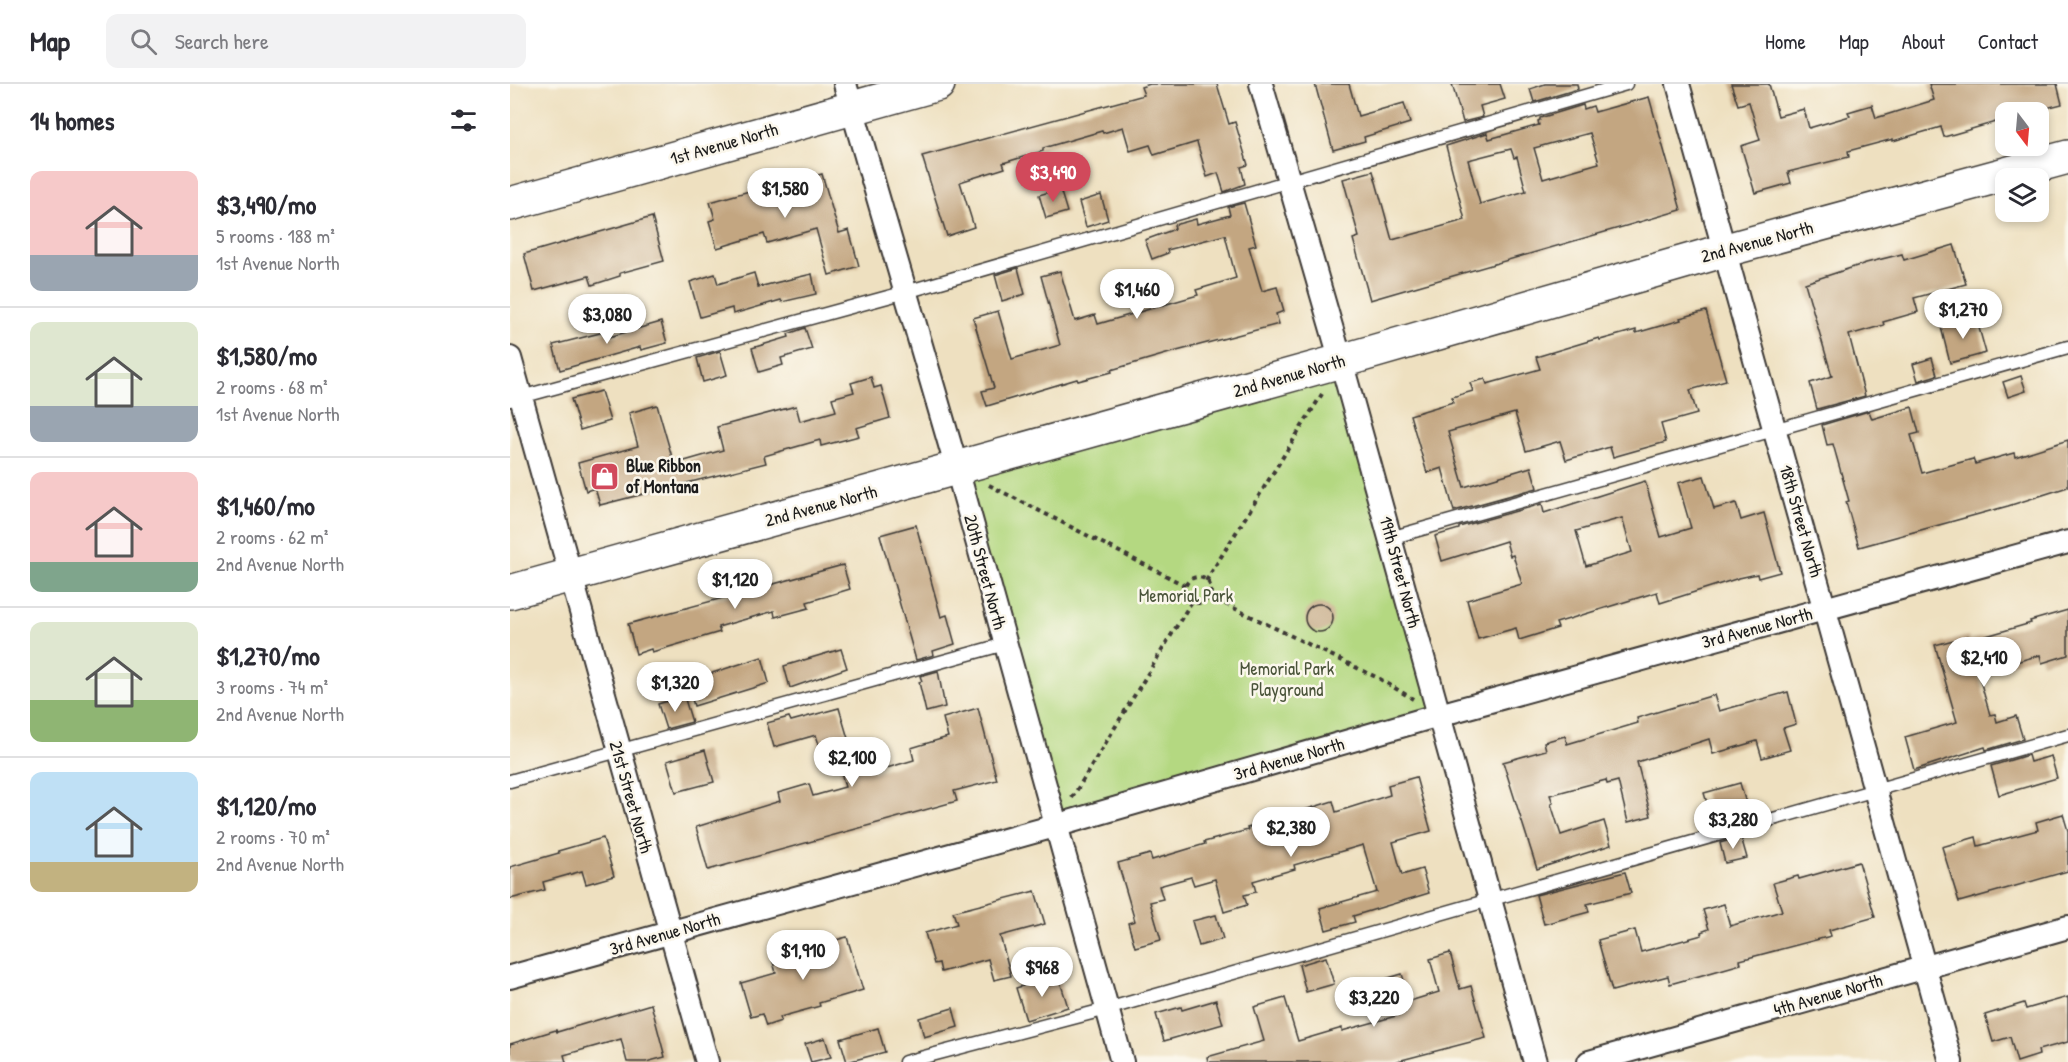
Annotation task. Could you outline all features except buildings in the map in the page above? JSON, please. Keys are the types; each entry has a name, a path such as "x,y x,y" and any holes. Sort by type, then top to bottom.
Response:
{"main road":[{"name":"1st Avenue North","path":"510,204 848,96 938,84"},
{"name":"2nd Avenue North","path":"510,592 1341,361 1726,250 2068,157"}],"street":[{"name":"19th Street North","path":"1261,84 1341,361 1535,1062"},
{"name":"18th Street North","path":"1678,84 1952,1062"},
{"name":"20th Street North","path":"848,96 957,469 1122,1062"},
{"name":"21st Street North","path":"510,358 515,399 569,575 707,1062"},
{"name":"3rd Avenue North","path":"510,977 2068,542"},
{"name":"4th Avenue North","path":"1588,1062 2068,927"}],"lane":[{"path":"515,399 906,292 1626,84"},
{"path":"1390,538 2068,347"},
{"path":"510,781 1005,644"},
{"path":"905,1062 1107,1009 2068,735"}],"path":[{"path":"1206,581 1322,394 1328,392"},
{"path":"957,469 1186,586"},
{"path":"1199,578 1206,581 1210,587 1209,596 1202,603 1192,602 1186,594 1186,586 1190,580 1199,578"},
{"path":"1209,596 1380,679 1439,716"},
{"path":"1055,826 1192,602"}],"green space":[{"name":"Memorial Park","path":"1341,361 1439,715 1055,826 957,469"}],"place":[{"name":"Blue Ribbon of Montana","path":"605,476"}],"park label":[{"name":"Memorial Park Playground","path":"1287,679"}]}
